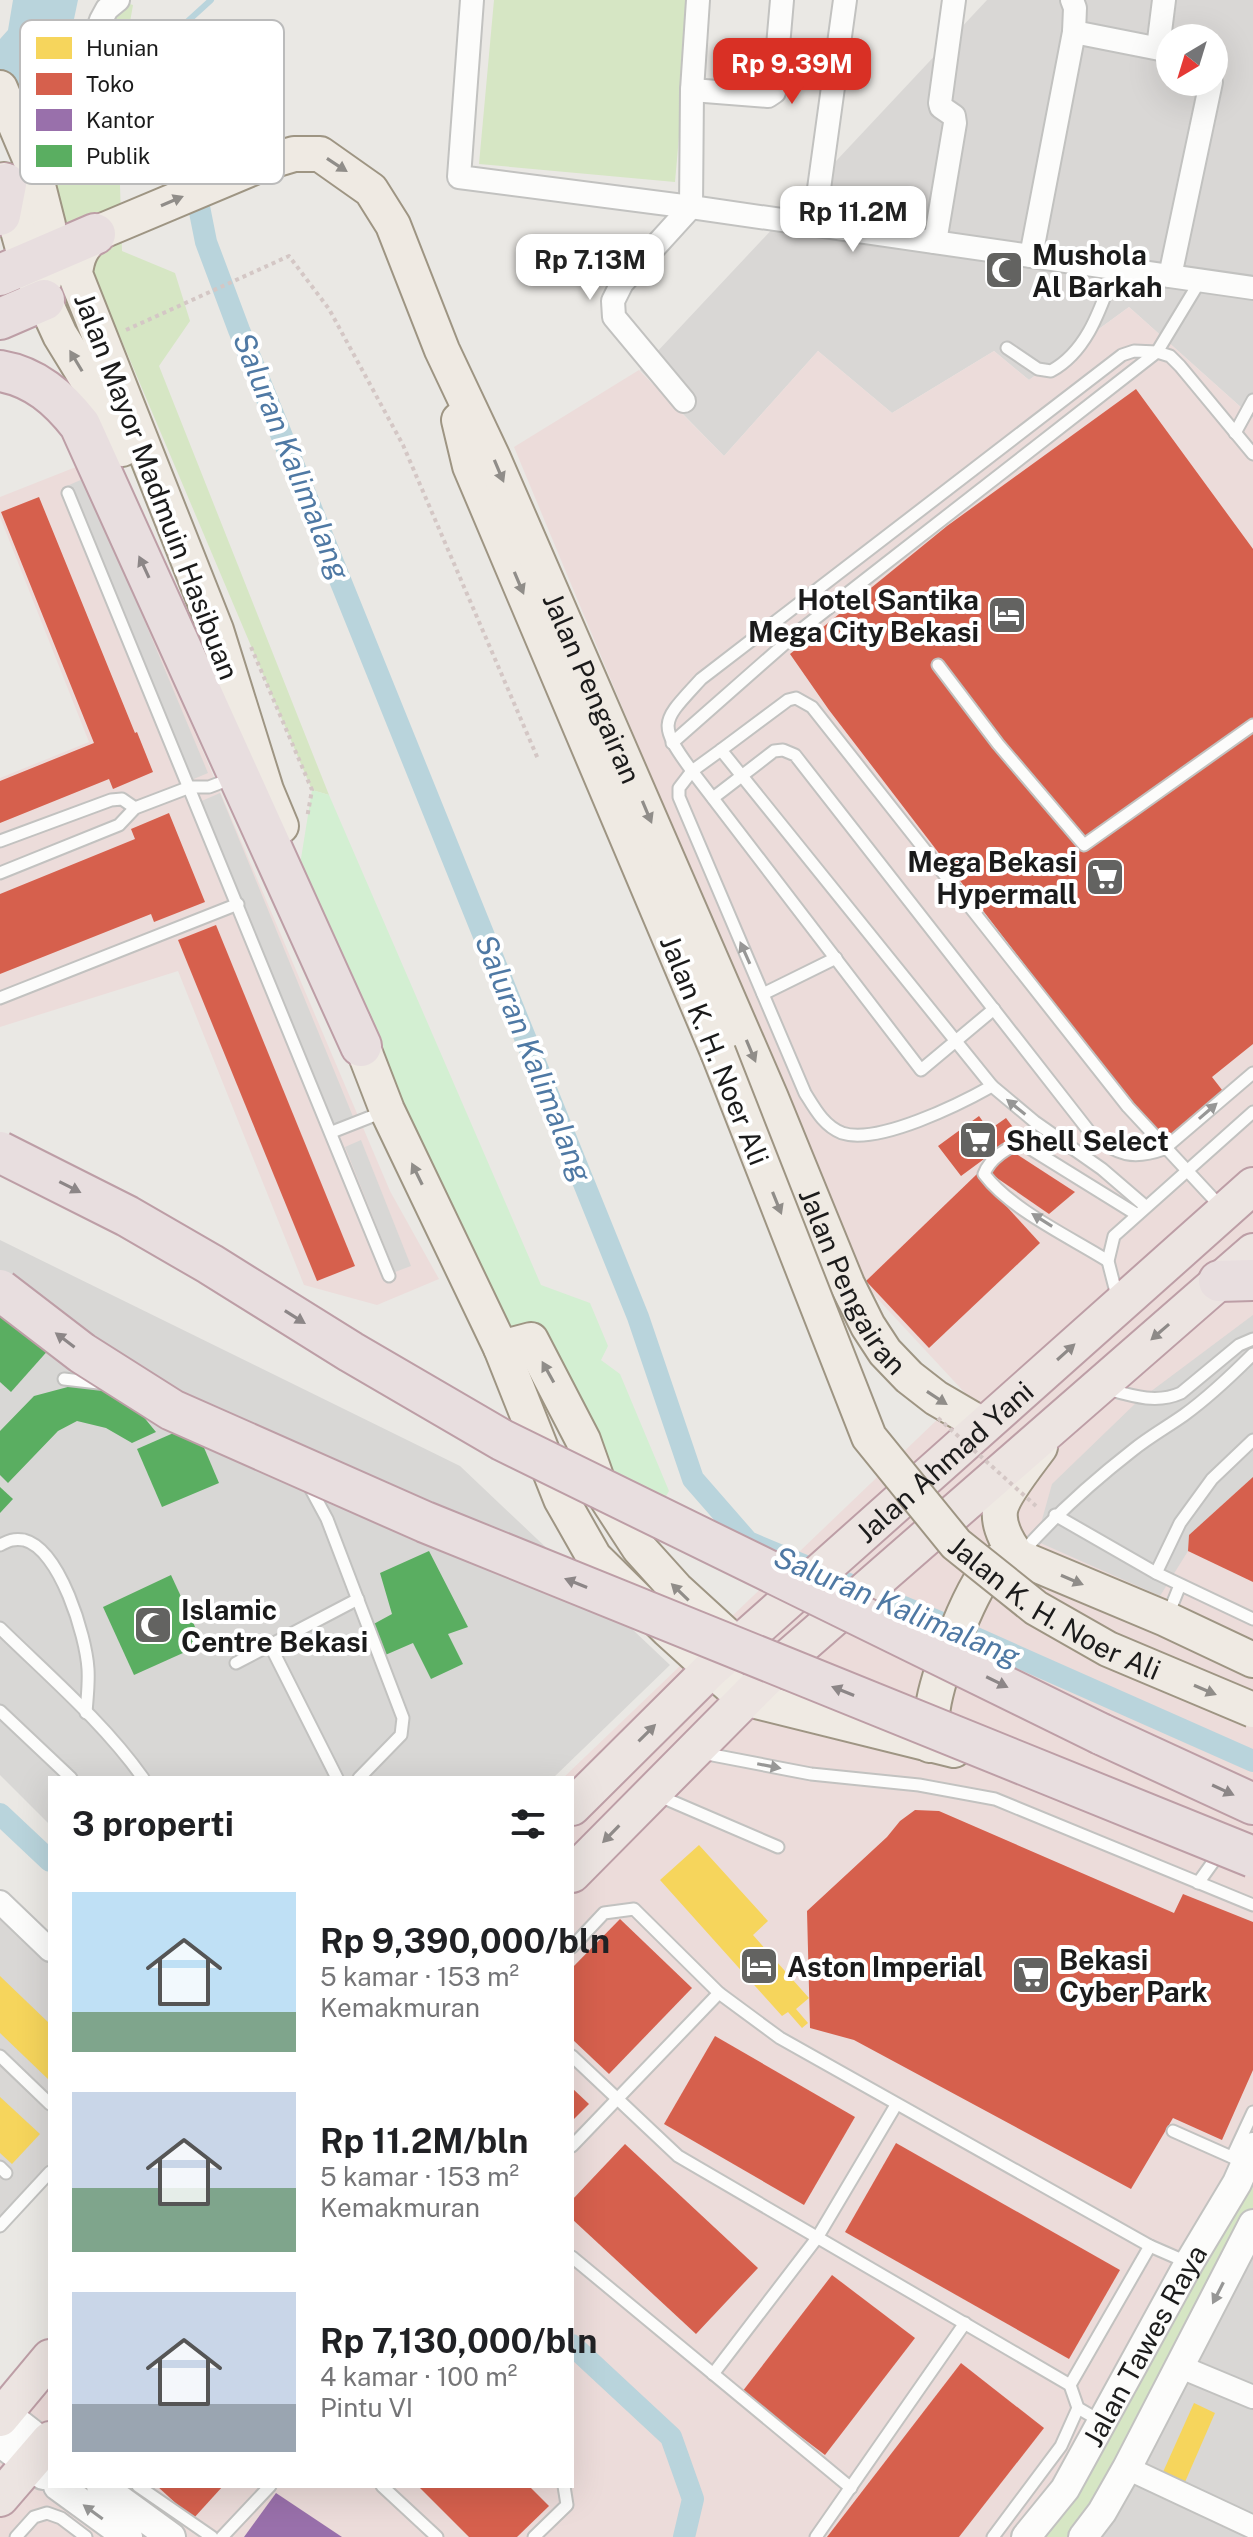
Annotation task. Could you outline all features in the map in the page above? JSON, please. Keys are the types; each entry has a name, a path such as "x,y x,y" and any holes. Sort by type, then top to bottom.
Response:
{"highway":[{"path":"30,255 97,233"},
{"path":"0,319 44,300"},
{"path":"0,371 37,384 63,403 80,425 255,778 361,1046"},
{"path":"0,1152 127,1216 488,1432 1101,1734 1253,1804"},
{"name":"Jalan Ahmad Yani","path":"574,1805 724,1658 1253,1186"},
{"name":"Jalan Ahmad Yani","path":"574,1872 744,1698 822,1626 1098,1387 1236,1280 1253,1252"},
{"path":"0,1290 82,1353 172,1410 425,1522 1244,1854"},
{"path":"1,2420 48,2361"},
{"path":"0,2498 45,2456"}],"main road":[{"path":"0,88 11,178 44,300"},
{"name":"Jalan Pengairan","path":"284,157 320,154 371,190 393,225 442,350 499,472 771,1098 847,1284 885,1352 909,1377 936,1398 984,1426"},
{"name":"Jalan Pengairan","path":"97,233 214,184"},
{"name":"Jalan Mayor Madmuin Hasibuan","path":"97,233 82,246 75,274 216,630 255,778"},
{"name":"Jalan Mayor Madmuin Hasibuan","path":"44,300 127,458 255,778"},
{"name":"Jalan K. H. Noer Ali","path":"442,350 470,466 718,1052 869,1437 956,1544 1036,1608 1108,1649 1253,1710"},
{"path":"361,1046 387,1110 501,1348 561,1499 594,1557 668,1630 724,1658 774,1670"},
{"path":"501,1348 531,1340 583,1440 600,1488 639,1548 676,1589 724,1658 744,1698 1046,1772 1244,1854"},
{"name":"Jalan Ahmad Yani","path":"1012,1550 1000,1511 1017,1479 1063,1417"},
{"path":"930,1745 934,1702 945,1665 977,1587 984,1574 1012,1550"},
{"name":"Jalan K. H. Noer Ali","path":"1012,1550 1253,1660"}],"street":[{"path":"101,20 117,0"},
{"path":"472,0 459,177 691,207 1253,288"},
{"path":"684,401 614,317 613,301 622,283 691,207 692,90 698,0"},
{"path":"692,90 768,96 774,92 782,0"},
{"path":"814,225 845,0"},
{"path":"935,242 955,123 954,116 940,103 954,0"},
{"path":"1031,256 1074,32 1075,8 1072,0"},
{"path":"1164,0 1164,24"},
{"path":"1074,32 1156,48"},
{"path":"1170,276 1208,96"},
{"path":"0,1902 48,1948"},
{"name":"Jalan Tawes Raya","path":"1026,2537 1065,2489 1090,2415 1189,2263 1244,2168"},
{"name":"Jalan Tawes Raya","path":"1083,2537 1102,2512 1127,2468 1253,2224"},
{"path":"1181,2367 1253,2397"},
{"path":"1,2420 45,2456"},
{"path":"1127,2468 1242,2528"},
{"path":"61,2488 128,2537"},
{"path":"104,2488 171,2537"},
{"path":"1065,2489 1102,2512"}],"lane":[{"path":"1007,348 1038,369 1051,371 1063,365 1080,347 1115,269"},
{"path":"672,743 798,632 1157,352 1200,281"},
{"path":"994,1009 921,1070 672,743 667,729 669,715 701,679 1122,355 1134,351 1170,356 1253,454"},
{"path":"1235,433 1253,400"},
{"path":"68,493 389,1276"},
{"path":"938,665 998,744 1084,845 1253,725"},
{"path":"992,1086 950,1109 867,1136 841,1132 820,1117 805,1093 679,797 679,788 692,771 788,700 796,698 812,707 1128,1107 1224,1211"},
{"path":"721,750 992,1086 1035,1122 1102,1169 1140,1210"},
{"path":"713,798 774,751 783,750 795,755 1092,1135 1108,1148 1128,1155 1146,1155 1164,1149 1253,1073"},
{"path":"0,873 119,825 135,808 190,787 209,787 255,778"},
{"path":"0,841 111,800 122,799 135,808"},
{"path":"0,998 238,904"},
{"path":"763,994 836,958"},
{"path":"332,1132 387,1110"},
{"path":"1119,1305 1108,1261 1114,1236 1253,1112"},
{"path":"1108,1261 1009,1197 990,1181 985,1170 988,1164 1016,1144 1023,1144 1140,1210"},
{"path":"1098,1387 1160,1400 1170,1398 1181,1393 1239,1345 1253,1339"},
{"path":"1012,1550 1136,1447 1184,1415 1225,1382 1253,1354"},
{"path":"64,1379 112,1384 209,1412"},
{"path":"260,1436 282,1451 306,1482 327,1519 403,1718 401,1735 361,1776"},
{"path":"1156,1573 1180,1523 1212,1479 1253,1440"},
{"path":"1055,1515 1156,1573 1253,1619"},
{"path":"0,1545 13,1539 26,1540 43,1551 59,1575 76,1617 88,1668 86,1713"},
{"path":"1166,1619 1180,1585"},
{"path":"236,1663 358,1599"},
{"path":"0,1628 86,1713 142,1776"},
{"path":"270,1645 336,1776"},
{"path":"0,1711 69,1776"},
{"path":"692,1752 811,1774 906,1784 995,1799 1253,1905"},
{"path":"651,1793 778,1847"},
{"path":"1198,1883 1244,1854"},
{"path":"574,1945 604,1913 634,1909 719,1993 780,2038 1150,2246 1189,2263"},
{"path":"574,2144 719,1993"},
{"path":"0,2056 48,2102"},
{"path":"574,2058 678,2156 1070,2385 1090,2415 1061,2446 993,2537"},
{"path":"713,2374 817,2238 896,2105"},
{"path":"1173,2131 1244,2168 1253,2112"},
{"path":"0,2226 48,2174"},
{"path":"1070,2385 1150,2246"},
{"path":"574,2259 851,2488"},
{"path":"816,2537 965,2323"},
{"path":"141,2488 212,2537"},
{"path":"222,2537 268,2488"},
{"path":"384,2488 437,2537"},
{"path":"534,2537 567,2505 564,2488"},
{"path":"16,2537 34,2517 47,2513 61,2518 86,2537"}],"path":[{"path":"174,309 289,256 329,309 403,445 538,759"},
{"path":"938,1418 1038,1508"}],"shaded area":[{"path":"987,0 1253,0 1253,418 1129,307 1029,380 994,351 892,413 818,351 724,456 640,370"},
{"path":"1129,307 1253,418 1253,2144 1026,2537 0,2537 0,2418 48,2360 48,2488 574,2488 574,1776 565,1776 965,1393 861,1281 514,447 639,370 724,456 818,351 892,413 994,351 1029,380"},
{"path":"81,465 390,1191 439,1279 377,1305 304,1285 178,971 0,1027 0,778 89,742 0,517 0,497"},
{"path":"85,478 208,773 189,781 67,486"},
{"path":"220,793 354,1119 332,1129 197,803"},
{"path":"361,1140 411,1266 395,1272 345,1147"},
{"path":"0,1240 460,1466 670,1665 555,1776 48,1776 48,1823 0,1775"},
{"path":"1253,1315 1253,1477 1189,1535 1188,1551 1160,1596 1036,1541 1052,1484 1138,1401"},
{"path":"0,1902 48,1948 48,2174 0,2226"},
{"path":"1253,2148 1253,2537 1026,2537"}],"green space":[{"path":"117,0 133,5 130,20 107,20"},
{"path":"494,0 691,0 675,182 479,164"},
{"path":"37,184 120,184 122,251 175,273 190,321 159,366 329,795 312,790 119,334 101,340 215,665 127,458 60,335 48,225"},
{"path":"312,790 329,795 541,1285 590,1303 608,1346 601,1360 620,1374 669,1491 655,1515 600,1488 565,1402 501,1348 299,871"},
{"path":"1253,2148 1253,2224 1083,2537 1026,2537"}],"water":[{"path":"13,0 78,0 74,20 20,20 20,114 0,135 0,39 8,30"}],"building: Hunian":[{"name":"Hotel Santika Mega City Bekasi","path":"1020,513 1113,634 999,720 902,597"},
{"name":"Aston Imperial","path":"699,1845 768,1921 753,1935 809,1998 796,2009 808,2023 802,2028 788,2012 782,2016 660,1880"},
{"path":"0,1976 48,2022 48,2079 0,2033"},
{"path":"0,2097 40,2134 12,2164 0,2153"},
{"path":"1194,2403 1215,2413 1185,2482 1163,2472"}],"building: Toko":[{"name":"Mega Bekasi Hypermall","path":"1136,389 1253,549 1253,1044 1212,1077 1226,1095 1165,1141 1100,1063 829,710 790,654 947,526"},
{"path":"39,497 153,772 113,789 109,779 0,823 0,781 94,743 1,512"},
{"path":"169,813 205,902 154,922 151,914 0,974 0,894 135,839 131,829"},
{"path":"216,925 355,1266 317,1281 178,940"},
{"name":"Shell Select","path":"979,1116 989,1130 1006,1118 1018,1134 961,1176 938,1146"},
{"path":"1004,1146 1075,1192 1049,1214 981,1167"},
{"path":"977,1174 1040,1243 929,1348 866,1281"},
{"path":"1253,1477 1253,1582 1188,1551 1189,1535"},
{"name":"Bekasi Cyber Park","path":"915,1810 939,1811 1174,1913 1183,1894 1253,1922 1253,2070 1222,2140 1173,2118 1131,2189 854,2040 810,2028 807,1911"},
{"path":"620,1919 692,1988 609,2074 574,2041 574,1966"},
{"path":"715,2036 855,2117 804,2205 664,2124"},
{"path":"574,2090 589,2104 574,2119"},
{"path":"896,2143 1120,2270 1069,2359 845,2232"},
{"path":"625,2144 758,2268 696,2334 574,2221 574,2198"},
{"path":"832,2275 915,2338 825,2455 742,2392"},
{"path":"961,2363 1044,2428 959,2537 827,2537"},
{"path":"159,2488 221,2488 193,2519"},
{"path":"420,2488 531,2488 549,2506 517,2537 469,2537"}],"building: Kantor":[{"path":"276,2493 342,2537 244,2537"}],"building: Publik":[{"path":"0,1302 51,1347 11,1392 0,1382"},
{"path":"79,1384 124,1393 156,1432 132,1443 106,1428 77,1421 58,1431 8,1483 0,1475 0,1431 34,1396"},
{"path":"194,1424 219,1483 162,1507 137,1449"},
{"path":"0,1487 13,1499 0,1513"},
{"path":"429,1551 468,1627 448,1634 463,1664 431,1679 413,1643 383,1656 370,1626 392,1614 380,1573"},
{"name":"Islamic Centre Bekasi","path":"171,1575 203,1644 134,1675 103,1607"}],"waterway":[{"path":"189,20 211,0"},
{"name":"Saluran Kalimalang","path":"194,184 206,242 239,330 638,1317 693,1479 748,1542 944,1624 1253,1761"},
{"path":"0,1814 48,1859"},
{"path":"574,2347 671,2437 693,2499 684,2537"}],"place":[{"name":"Mushola Al Barkah","path":"1004,270"},
{"name":"Hotel Santika Mega City Bekasi","path":"1007,615"},
{"name":"Mega Bekasi Hypermall","path":"1105,877"},
{"name":"Shell Select","path":"978,1140"},
{"name":"Islamic Centre Bekasi","path":"153,1625"},
{"name":"Aston Imperial","path":"759,1966"},
{"name":"Bekasi Cyber Park","path":"1031,1975"}]}
